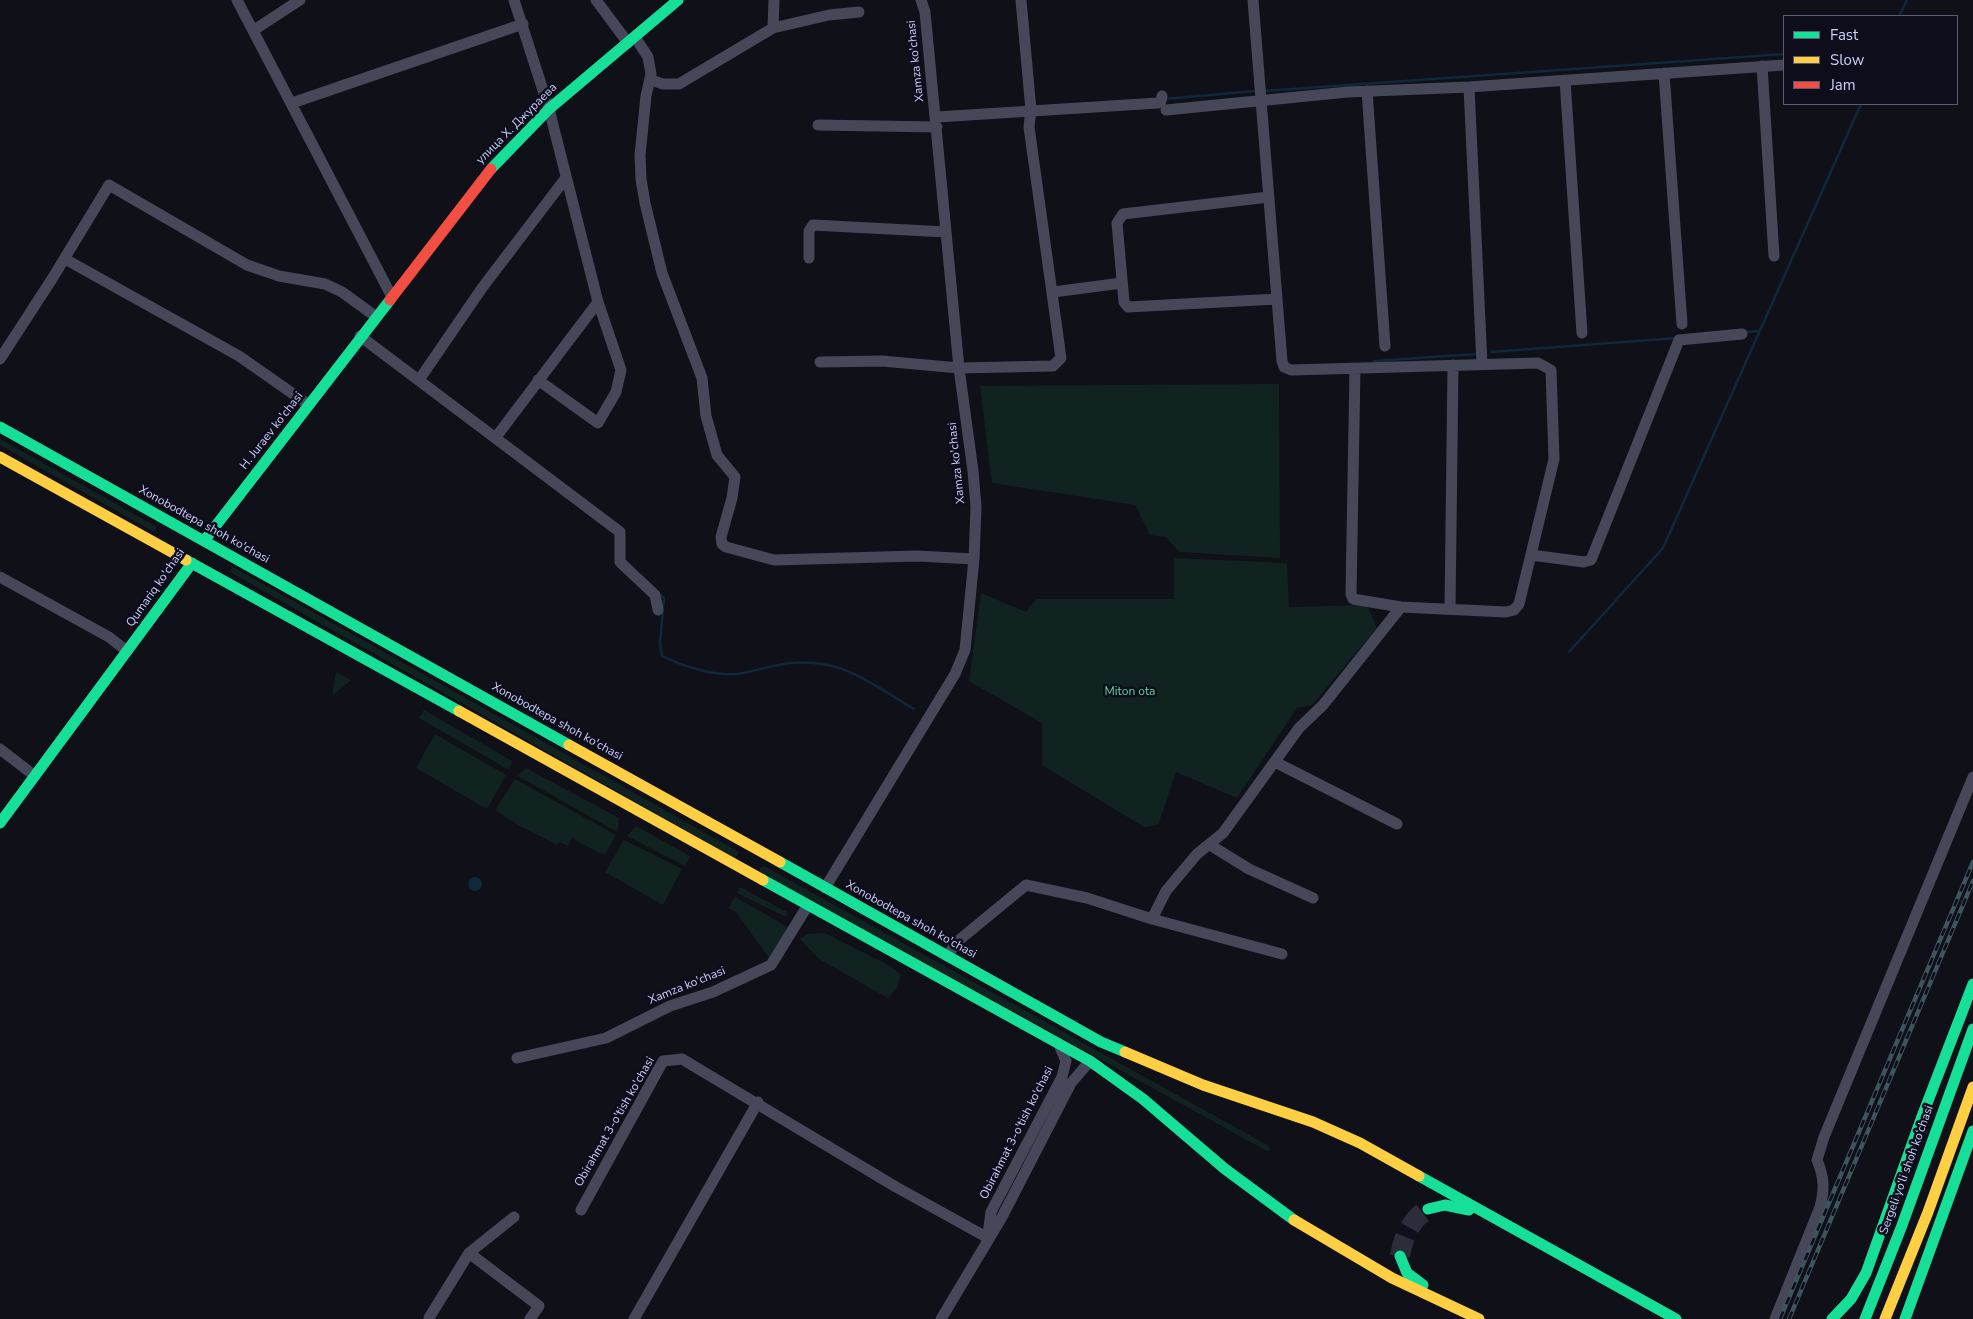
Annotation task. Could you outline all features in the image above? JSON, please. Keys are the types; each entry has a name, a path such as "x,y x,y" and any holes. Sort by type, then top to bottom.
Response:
{"main road":[{"name":"улица Х. Джураева","path":"360,336 496,162 549,109 678,0"},
{"name":"H. Juraev ko'chasi","path":"195,552 360,336"},
{"name":"Xonobodtepa shoh ko'chasi","path":"0,427 195,552 751,873 1090,1061 1143,1099 1232,1175 1294,1220 1392,1278 1459,1308"},
{"name":"Xonobodtepa shoh ko'chasi","path":"0,458 195,552 763,853 1101,1042 1203,1085 1337,1132 1492,1217"},
{"name":"Qumariq ko'chasi","path":"0,823 31,773 195,552"},
{"name":"Qumariq ko'chasi","path":"0,807 31,773"},
{"path":"751,873 751,860 756,855 763,853"},
{"path":"1832,1319 1851,1299 1866,1274 1921,1119 1973,984"},
{"name":"Sergeli yo‘li shoh ko‘chasi","path":"1865,1319 1901,1228 1973,1029"},
{"path":"1885,1319 1928,1212 1973,1087"},
{"path":"1905,1319 1973,1131"},
{"path":"1428,1209 1454,1206 1492,1217 1569,1261 1680,1317"},
{"path":"1400,1256 1404,1270 1411,1277 1479,1319"}],"street":[{"path":"237,0 391,295"},
{"path":"254,30 300,0"},
{"path":"514,0 549,109 565,179 598,302 621,370 616,392 598,422 538,380"},
{"path":"596,0 648,57 651,80 646,96 640,155 641,179 662,272 702,378 706,416 717,455 735,477 732,498 721,537 722,544 726,547 774,560 917,556 974,559"},
{"path":"774,0 774,28"},
{"name":"Xamza ko'chasi","path":"825,888 954,674 965,650 974,559 976,507 959,368 937,122 925,12 921,0"},
{"path":"820,362 882,361 959,368 1052,366 1058,363 1061,358 1029,127 1031,110 1022,0"},
{"path":"1253,0 1284,367 1290,370 1354,368 1453,365 1482,364 1538,363 1551,370 1554,459 1519,604 1514,610 1506,612 1401,607 1357,601 1351,594 1354,368"},
{"path":"651,80 663,84 679,84 774,28 829,15 859,12"},
{"path":"292,103 523,24"},
{"path":"1166,110 1367,91 1469,87 1783,65"},
{"path":"1762,66 1774,256"},
{"path":"1664,73 1682,324"},
{"path":"1565,80 1582,333"},
{"path":"1469,87 1482,364"},
{"path":"1367,91 1385,346"},
{"path":"818,125 937,122 1031,110 1158,103 1161,101 1162,96"},
{"path":"418,380 482,288 565,179"},
{"path":"0,359 109,185 247,265 279,276 325,284 342,292 375,316"},
{"path":"1269,197 1123,214 1117,223 1124,302 1128,307 1277,299"},
{"path":"809,258 809,231 812,225 946,232"},
{"path":"65,258 239,356 309,405"},
{"path":"1053,292 1122,282"},
{"path":"496,436 598,302"},
{"path":"1531,555 1584,562 1591,560 1679,340 1742,334"},
{"path":"360,336 496,436 620,532 620,562 655,595 658,610"},
{"path":"1450,609 1453,365"},
{"path":"0,577 124,649"},
{"path":"1152,919 1166,891 1196,854 1223,833 1299,728 1323,705 1401,607"},
{"path":"0,750 31,773"},
{"path":"1275,762 1397,824"},
{"path":"1775,1319 1825,1190 1823,1175 1816,1160 1824,1137 1973,778"},
{"path":"1210,845 1249,869 1313,898"},
{"path":"947,956 958,941 1026,885 1087,898 1152,919 1282,954"},
{"name":"Xamza ko'chasi","path":"517,1058 606,1038 670,1006 713,992 771,965 808,905"},
{"name":"Obirahmat 3-o'tish ko'chasi","path":"988,1238 991,1212 1066,1069 1064,1051 1057,1042"},
{"name":"Obirahmat 3-o'tish ko'chasi","path":"581,1210 663,1061 682,1059 758,1102 896,1187 988,1238"},
{"name":"Obirahmat 3-o'tish ko'chasi","path":"942,1319 988,1238 1002,1218 1071,1084 1090,1061"},
{"path":"634,1319 758,1102"},
{"path":"429,1318 469,1253 514,1217"},
{"path":"469,1253 539,1306 530,1319"}],"green space":[{"path":"1279,384 1280,558 1179,552 1166,537 1150,535 1135,505 992,483 980,386"},
{"path":"0,439 157,527 154,532 0,445"},
{"name":"Miton ota","path":"1174,558 1287,563 1289,607 1367,605 1377,628 1312,705 1297,708 1237,798 1176,772 1158,825 1144,827 1042,765 1042,723 969,681 981,593 1026,612 1036,599 1174,599"},
{"path":"233,567 739,852 735,858 230,572"},
{"path":"336,672 351,680 332,696"},
{"path":"424,710 512,761 509,770 419,718"},
{"path":"435,734 506,775 487,809 416,768"},
{"path":"526,768 619,818 617,832 518,776"},
{"path":"515,779 616,835 605,854 599,853 572,838 568,846 560,842 557,845 520,826 495,810"},
{"path":"636,826 690,856 685,866 627,836"},
{"path":"624,840 682,869 663,905 605,872"},
{"path":"764,866 1269,1146 1270,1150 1267,1151 760,872 760,868"},
{"path":"740,887 787,912 788,915 784,916 737,893"},
{"path":"735,897 786,926 787,930 769,958 736,912 728,908"},
{"path":"825,933 892,967 901,975 897,988 888,998 819,959 800,939 808,934"}],"water":[{"path":"475,877 480,879 482,884 480,889 475,891 470,889 468,884 470,879"}],"waterway":[{"path":"1900,15 1907,0"},
{"path":"1264,91 1783,54"},
{"path":"1165,99 1256,91"},
{"path":"1569,652 1663,548 1861,105"},
{"path":"1744,332 1760,331"},
{"path":"1491,352 1676,338"},
{"path":"1374,361 1477,354"},
{"path":"659,594 664,598 660,643 662,656 691,668 723,674 743,673 801,662 834,666 858,676 914,709"}],"tunnel":[{"path":"1400,1256 1403,1242 1412,1223 1428,1209"}],"railway":[{"path":"1780,1319 1973,862"},
{"path":"1789,1319 1973,881"}],"traffic: fast":[{"path":"491,169 549,109 678,0"},
{"path":"204,541 390,300"},
{"path":"0,427 569,745"},
{"path":"186,560 459,711"},
{"path":"0,823 192,563"},
{"path":"780,862 1101,1042 1125,1052"},
{"path":"763,880 1090,1061 1143,1099 1225,1169 1294,1220"},
{"path":"1832,1319 1851,1299 1866,1273 1921,1119 1973,984"},
{"path":"1865,1319 1901,1228 1973,1029"},
{"path":"1905,1319 1973,1131"},
{"path":"1419,1176 1676,1319"},
{"path":"1428,1209 1445,1205 1469,1210"},
{"path":"1400,1256 1407,1273 1423,1285"}],"traffic: slow":[{"path":"0,457 186,560"},
{"path":"459,711 763,880"},
{"path":"569,745 780,862"},
{"path":"1125,1052 1203,1085 1313,1122 1360,1143 1419,1176"},
{"path":"1885,1319 1928,1212 1973,1087"},
{"path":"1294,1220 1392,1278 1479,1319"}],"traffic: jam":[{"path":"390,300 491,169"}]}
